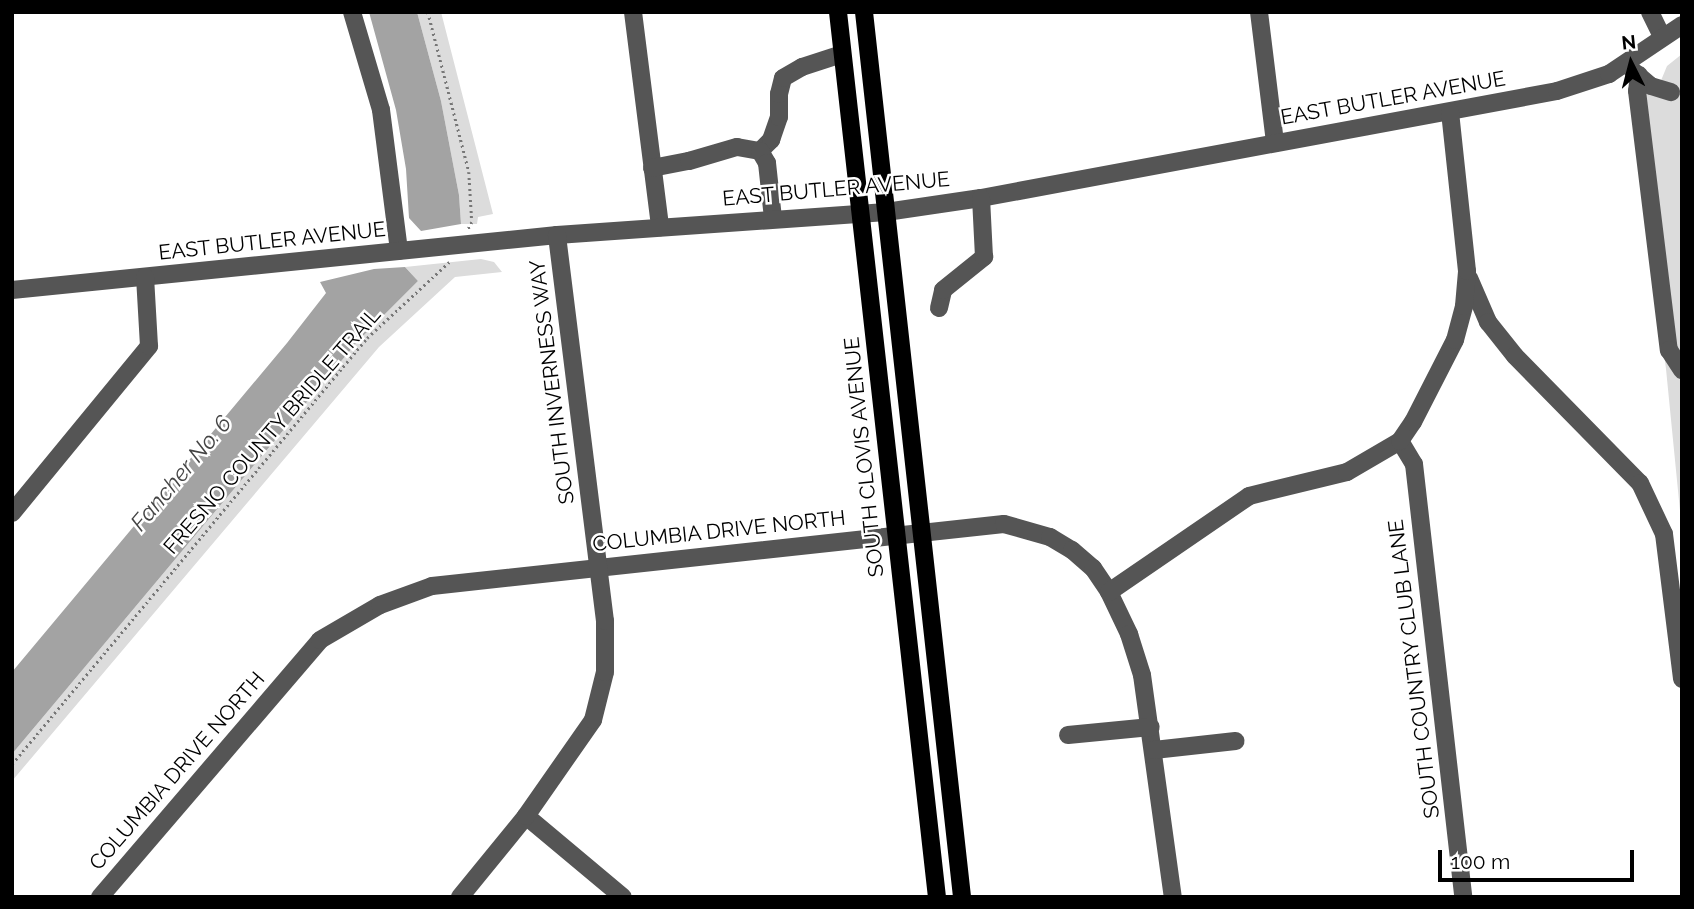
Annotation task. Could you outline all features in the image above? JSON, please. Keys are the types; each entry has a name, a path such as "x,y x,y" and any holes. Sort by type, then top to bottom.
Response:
{"main road":[{"name":"SOUTH CLOVIS AVENUE","path":"838,12 937,897"},
{"path":"864,12 962,897"}],"street":[{"path":"352,12 381,110 399,251"},
{"path":"633,12 660,227"},
{"path":"1259,12 1275,143"},
{"path":"1650,12 1662,37"},
{"name":"EAST BUTLER AVENUE","path":"12,290 557,236 773,218 886,212 981,198 1558,91 1632,70 1662,37 1682,25"},
{"path":"760,151 771,140 779,117 779,94 783,78 802,67 842,54"},
{"path":"1632,70 1637,91 1669,350 1682,370"},
{"path":"1109,592 1249,496 1348,472 1399,441 1413,422 1455,340 1464,306 1467,271 1450,112"},
{"path":"652,168 737,147 760,151 767,163 773,218"},
{"path":"939,308 943,290 984,257 981,198"},
{"name":"SOUTH INVERNESS WAY","path":"460,897 526,816 593,720 605,672 605,621 557,236"},
{"path":"1467,271 1488,322 1515,356 1640,483 1664,534 1682,679"},
{"path":"12,513 149,346 145,277"},
{"name":"SOUTH COUNTRY CLUB LANE","path":"1399,441 1414,464 1463,897"},
{"name":"COLUMBIA DRIVE NORTH","path":"100,897 320,640 380,605 432,586 991,524 1026,528 1050,537 1072,550 1093,568 1109,592 1135,651 1151,727 1173,897"},
{"path":"1068,736 1151,727"},
{"path":"1154,750 1236,741"},
{"path":"526,816 623,897"}],"path":[{"name":"FRESNO COUNTY BRIDLE TRAIL","path":"12,764 367,338 454,258 472,222 470,172 428,12"}],"shaded area":[{"path":"417,12 441,12 493,214 478,217 477,224 461,224 459,195 441,101"},
{"path":"1682,54 1682,531 1666,369 1632,101 1649,91 1655,95 1667,66"},
{"path":"481,259 494,262 502,272 455,277 379,347 12,781 12,754 358,341 418,281 405,267"}],"water":[{"path":"369,12 417,12 441,101 459,195 461,224 421,231 409,218 406,169 396,110"},
{"name":"Fancher No. 6","path":"405,267 418,281 358,341 12,754 12,672 287,343 326,293 320,282 374,269"}]}
